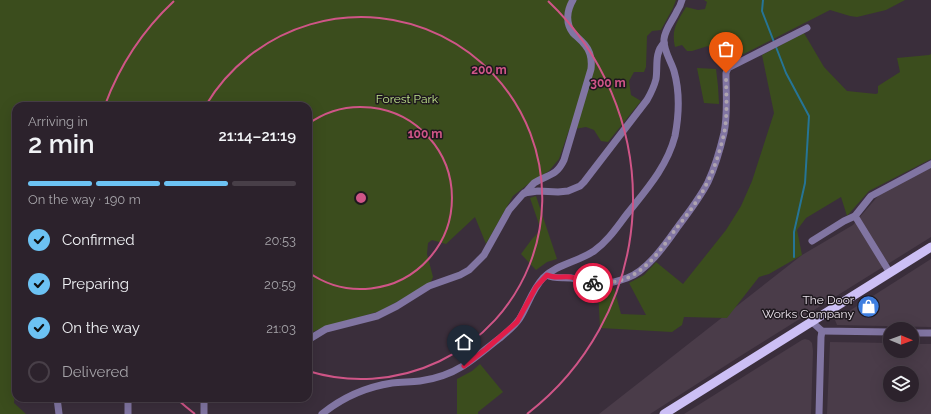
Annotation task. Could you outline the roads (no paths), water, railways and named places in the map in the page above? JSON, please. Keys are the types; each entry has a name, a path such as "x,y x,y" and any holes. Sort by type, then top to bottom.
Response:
{"main road":[{"path":"664,414 931,247"}],"street":[{"path":"312,338 326,329 377,316 397,306 429,286 460,275 469,270 484,255 512,206 533,184 552,175 562,166 592,62 585,45 569,27 568,10 573,0"},
{"path":"322,414 343,399 364,390 393,383 436,378 464,366 517,322 536,287 547,275 556,268 577,260 593,251 604,242 652,182 665,162 674,137 677,120 678,86 664,39 667,29 682,0"},
{"path":"547,275 556,278 571,278 593,283 607,283 626,279 632,276 651,260 692,208 708,182 724,133 728,68 806,28"},
{"path":"526,193 545,191 563,192 574,189 584,182 647,100 656,80 659,50 664,43"},
{"path":"812,241 844,221 855,216 870,196 931,164"},
{"path":"855,216 890,273"},
{"path":"812,322 822,331 883,332"},
{"path":"819,414 822,331"},
{"path":"919,333 931,333"},
{"path":"58,402 59,414"},
{"path":"128,402 128,414"},
{"path":"204,402 204,414"}],"waterway":[{"path":"763,0 762,11 774,42"},
{"path":"776,47 786,73 809,116 805,183 794,232 794,257"}],"place":[{"name":"The Door Works Company","path":"869,307"}],"park label":[{"name":"Forest Park","path":"407,99"}]}
